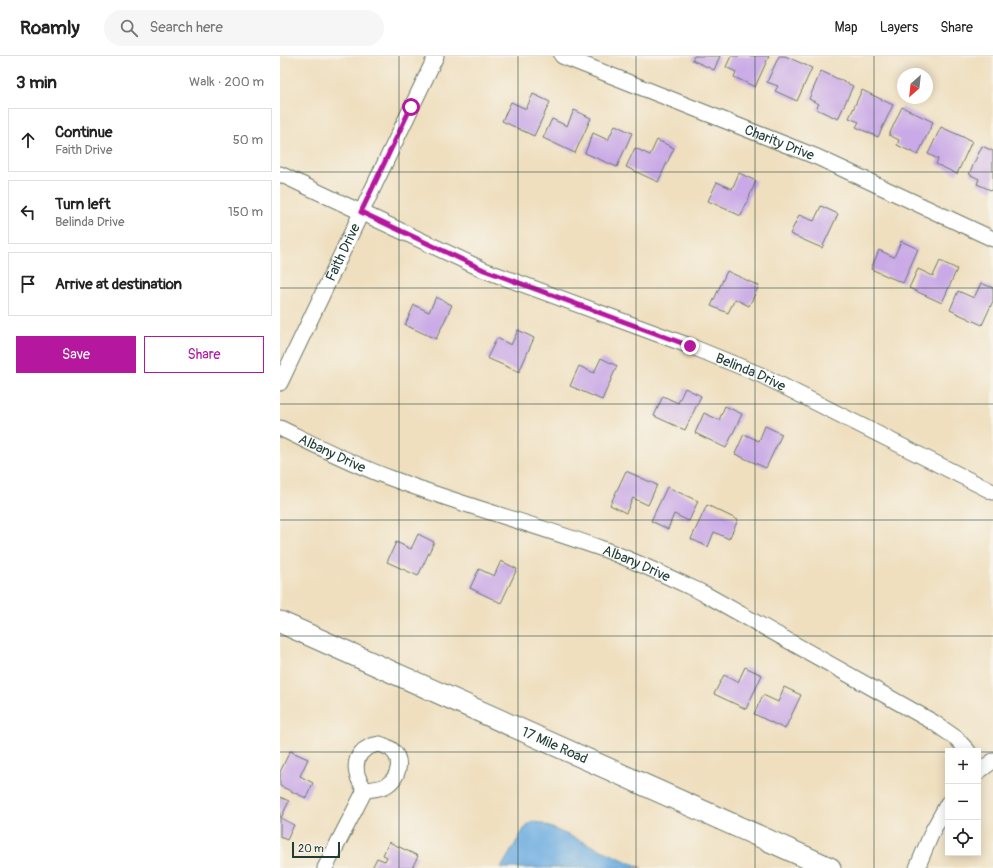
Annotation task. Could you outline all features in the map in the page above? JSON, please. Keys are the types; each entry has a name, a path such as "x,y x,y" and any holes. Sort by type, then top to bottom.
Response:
{"main road":[{"name":"17 Mile Road","path":"280,622 830,868"}],"street":[{"name":"Faith Drive","path":"280,383 436,56"},
{"name":"Charity Drive","path":"562,56 817,156 993,239"},
{"name":"Belinda Drive","path":"280,174 484,270 690,346 761,375 993,492"},
{"name":"Albany Drive","path":"280,428 392,479 602,549 638,563 705,594 933,722 956,738 965,748"},
{"path":"324,868 365,790"},
{"path":"917,868 933,830 945,808"}],"water":[{"path":"532,821 543,824 642,868 501,868 524,829"}],"building":[{"path":"694,56 720,56 714,70 692,60"},
{"path":"731,56 769,56 755,87 734,77 736,72 726,67"},
{"path":"779,56 785,56 812,68 797,101 775,91 778,86 767,82"},
{"path":"821,71 853,86 838,119 816,109 819,104 809,99"},
{"path":"862,90 893,105 878,137 856,127 859,122 849,118"},
{"path":"533,94 550,102 534,136 502,121 511,102 526,109"},
{"path":"902,107 933,122 918,155 897,145 899,140 889,135"},
{"path":"574,110 591,118 575,153 543,138 552,119 567,126"},
{"path":"615,125 632,133 617,167 585,153 593,133 608,140"},
{"path":"941,127 972,141 957,174 936,164 938,159 928,154"},
{"path":"657,140 674,148 658,182 626,167 635,148 650,155"},
{"path":"982,146 993,151 993,191 977,184 979,179 969,174"},
{"path":"739,173 756,181 741,216 708,201 717,182 732,189"},
{"path":"821,206 838,214 822,248 790,234 799,215 814,221"},
{"path":"901,241 918,249 903,283 871,269 879,250 894,257"},
{"path":"940,261 957,269 942,303 909,288 918,269 933,276"},
{"path":"727,271 759,286 749,306 735,299 728,313 711,306"},
{"path":"981,283 993,288 993,301 982,325 950,310 958,291 974,298"},
{"path":"436,297 452,305 436,339 405,325 414,305 429,312"},
{"path":"518,330 534,338 519,372 487,358 497,338 511,345"},
{"path":"601,358 617,366 602,400 570,386 579,366 594,373"},
{"path":"685,388 701,396 685,430 654,416 663,396 678,403"},
{"path":"725,406 742,414 726,448 695,433 704,413 719,420"},
{"path":"765,426 782,434 766,468 735,454 744,434 759,441"},
{"path":"626,471 657,485 648,505 633,498 626,513 610,505"},
{"path":"667,487 698,501 689,521 674,514 668,529 651,521"},
{"path":"707,505 738,520 729,539 714,532 708,547 691,539"},
{"path":"418,534 434,542 418,576 387,562 396,542 411,549"},
{"path":"501,561 517,569 501,603 470,588 479,569 494,576"},
{"path":"745,667 762,675 746,709 714,694 724,675 738,682"},
{"path":"784,687 801,695 785,729 754,714 763,695 778,702"},
{"path":"290,751 308,759 300,776 313,783 306,798 280,786 280,772"},
{"path":"280,797 289,801 281,818 294,825 287,840 280,837"},
{"path":"389,842 418,856 412,868 372,868 377,858 385,861 387,857 383,855"}],"route":[{"path":"411,107 361,212 484,270 690,346"}]}
